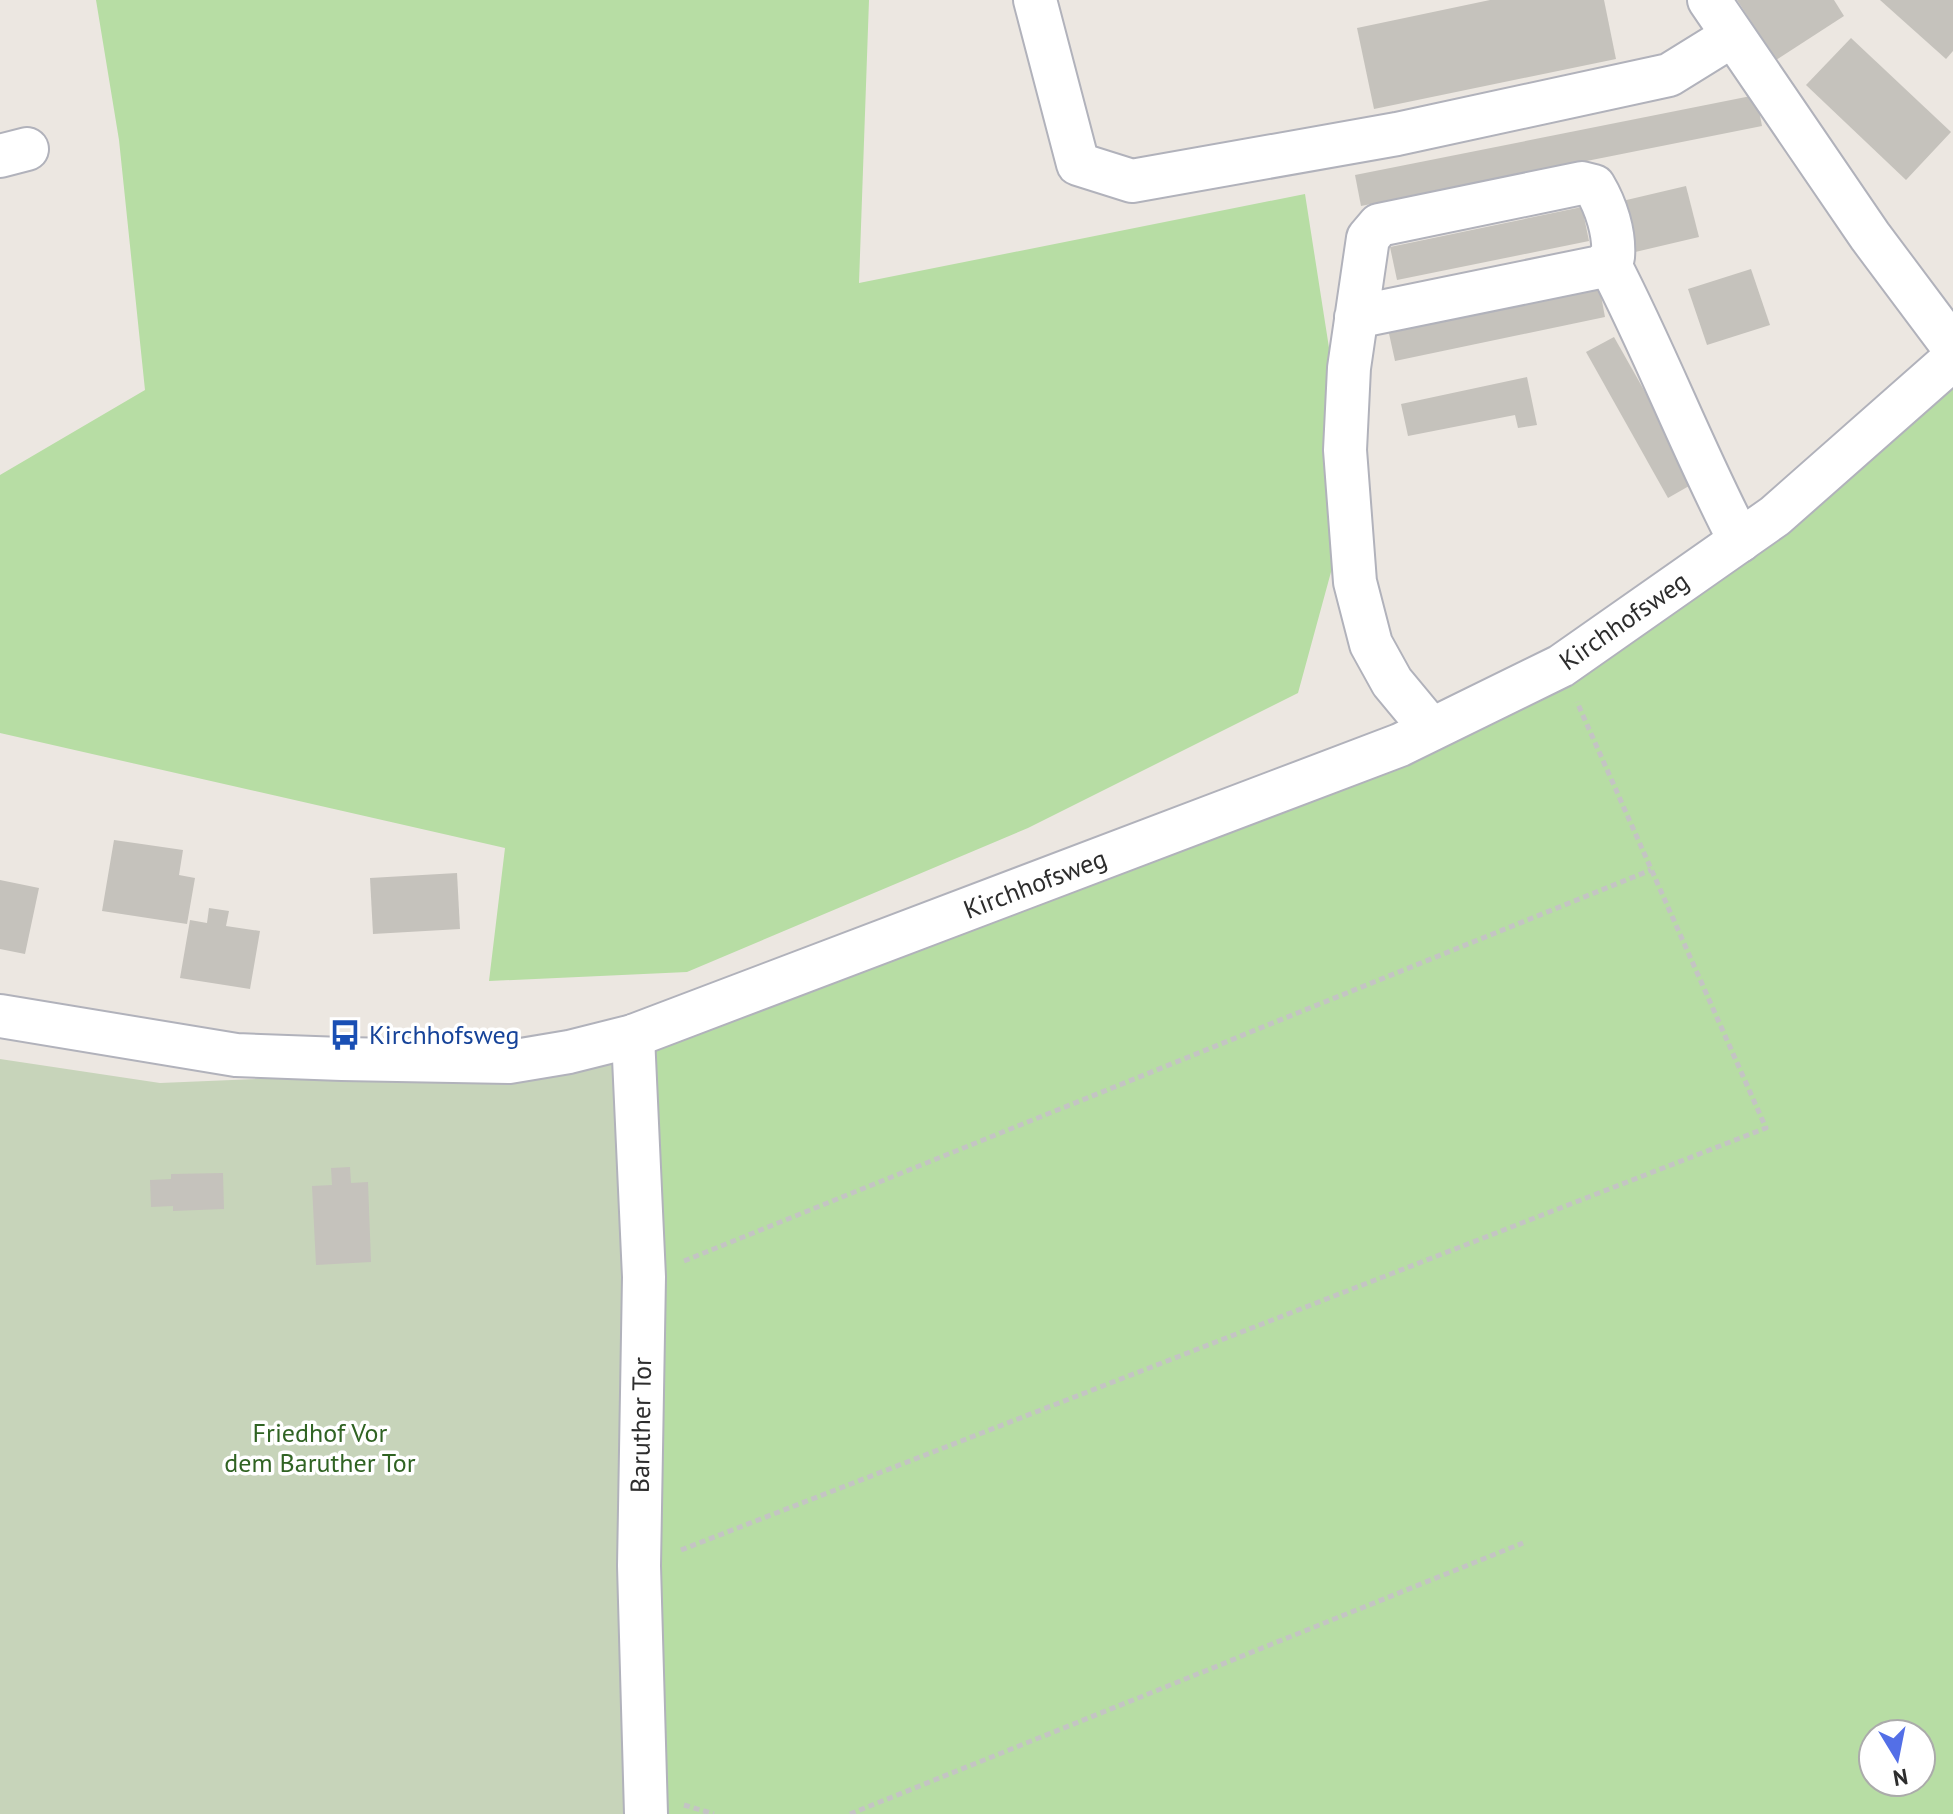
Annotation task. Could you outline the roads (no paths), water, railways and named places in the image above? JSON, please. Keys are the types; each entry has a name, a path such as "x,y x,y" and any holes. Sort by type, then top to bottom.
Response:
{"street":[{"path":"1035,0 1078,164 1132,181 1397,134 1669,75 1732,36"},
{"path":"1709,0 1870,236 1953,347"},
{"path":"1356,317 1600,267 1613,257 1614,243 1602,199 1594,186 1582,183 1379,225 1368,238 1356,317 1349,368 1345,450 1355,582 1371,644 1392,682 1431,729"},
{"path":"1608,261 1641,325 1707,479 1740,541"},
{"name":"Kirchhofsweg","path":"0,1016 236,1055 342,1059 509,1062 569,1052 633,1036 1400,745 1561,666 1775,516 1953,359"},
{"name":"Baruther Tor","path":"633,1036 644,1277 639,1566 646,1814"}],"place":[{"name":"Kirchhofsweg","path":"345,1035"}],"park label":[{"name":"Friedhof Vor dem Baruther Tor","path":"320,1448"}]}
